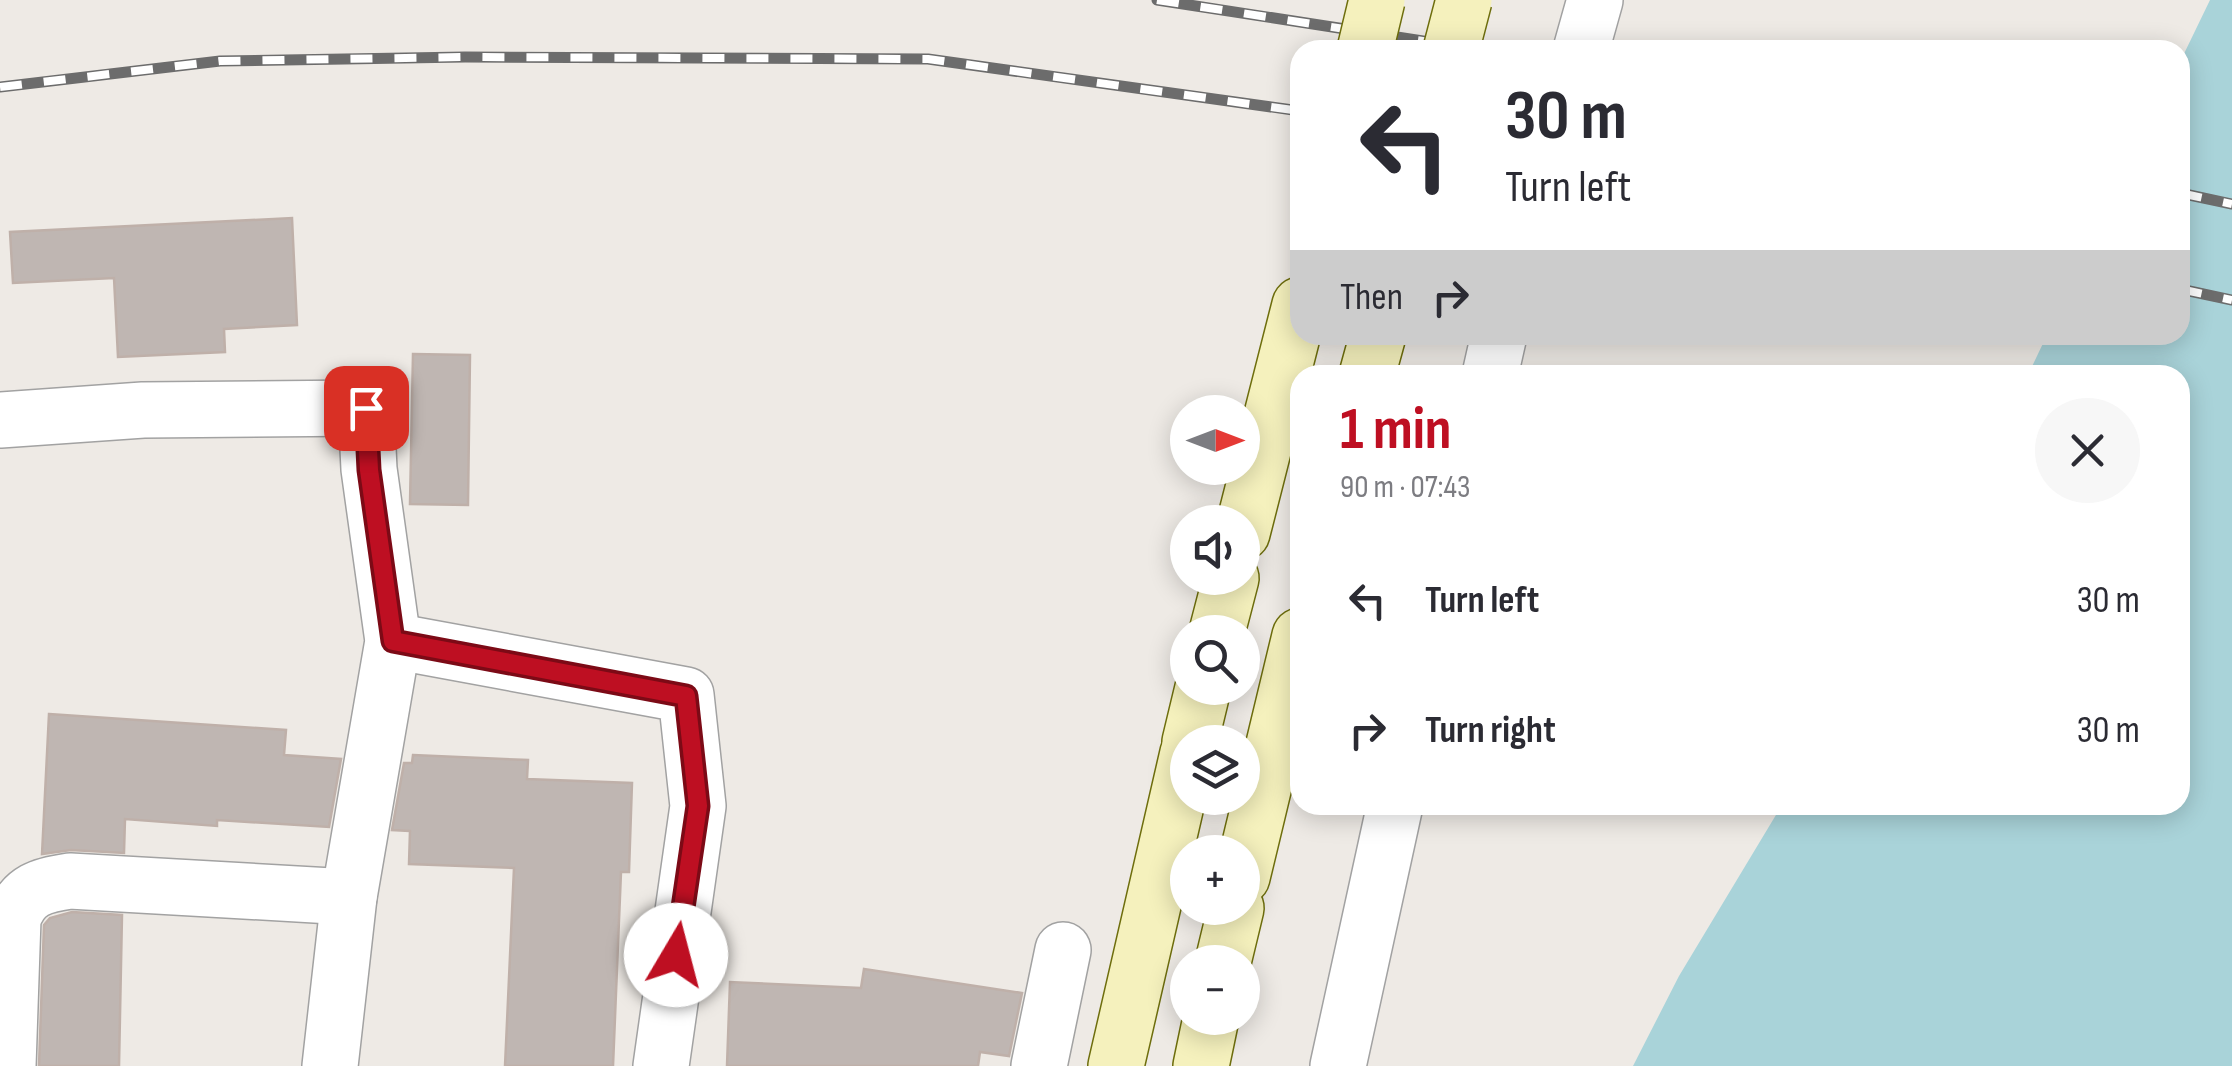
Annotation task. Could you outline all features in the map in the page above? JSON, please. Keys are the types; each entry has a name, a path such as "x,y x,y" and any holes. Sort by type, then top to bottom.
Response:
{"main road":[{"path":"1367,40 1377,0"},
{"path":"1454,40 1464,0"},
{"path":"1249,505 1290,345"},
{"path":"1252,835 1290,677"},
{"path":"1116,1066 1174,815"},
{"path":"1200,1066 1207,1035"}],"street":[{"path":"1584,40 1596,0"},
{"path":"0,420 143,410 366,408 369,470 393,641 350,897 330,1066"},
{"path":"393,641 686,696 698,806 661,1066"},
{"path":"1338,1066 1393,815"},
{"path":"8,1066 12,918 21,900 36,888 70,881 350,897"},
{"path":"1039,1066 1063,950"}],"water":[{"path":"2210,0 2232,0 2232,1066 1633,1066 1679,976 1776,815 2190,815 2190,365 2033,365 2042,345 2190,345 2190,41"}],"building":[{"path":"292,218 297,325 224,329 225,352 118,357 114,278 13,283 10,232"},
{"path":"413,354 470,355 468,505 410,504"},
{"path":"49,714 286,730 284,755 341,759 329,827 217,820 217,826 125,819 124,853 71,850 42,854"},
{"path":"413,755 528,760 527,779 632,783 629,872 621,872 613,1066 505,1066 514,868 409,864 410,831 392,830 404,763 412,763"},
{"path":"72,912 122,915 119,1066 39,1066 44,925 50,918"},
{"path":"864,969 1022,993 1009,1056 980,1052 978,1066 727,1066 730,982 861,988"}],"railway":[{"path":"1157,0 1416,40"},
{"path":"0,87 220,61 465,57 928,59 1290,110"},
{"path":"2190,195 2232,204"},
{"path":"2190,291 2232,300"}],"route":[{"path":"366,408 369,470 393,641 686,696 698,806 676,955"}]}
